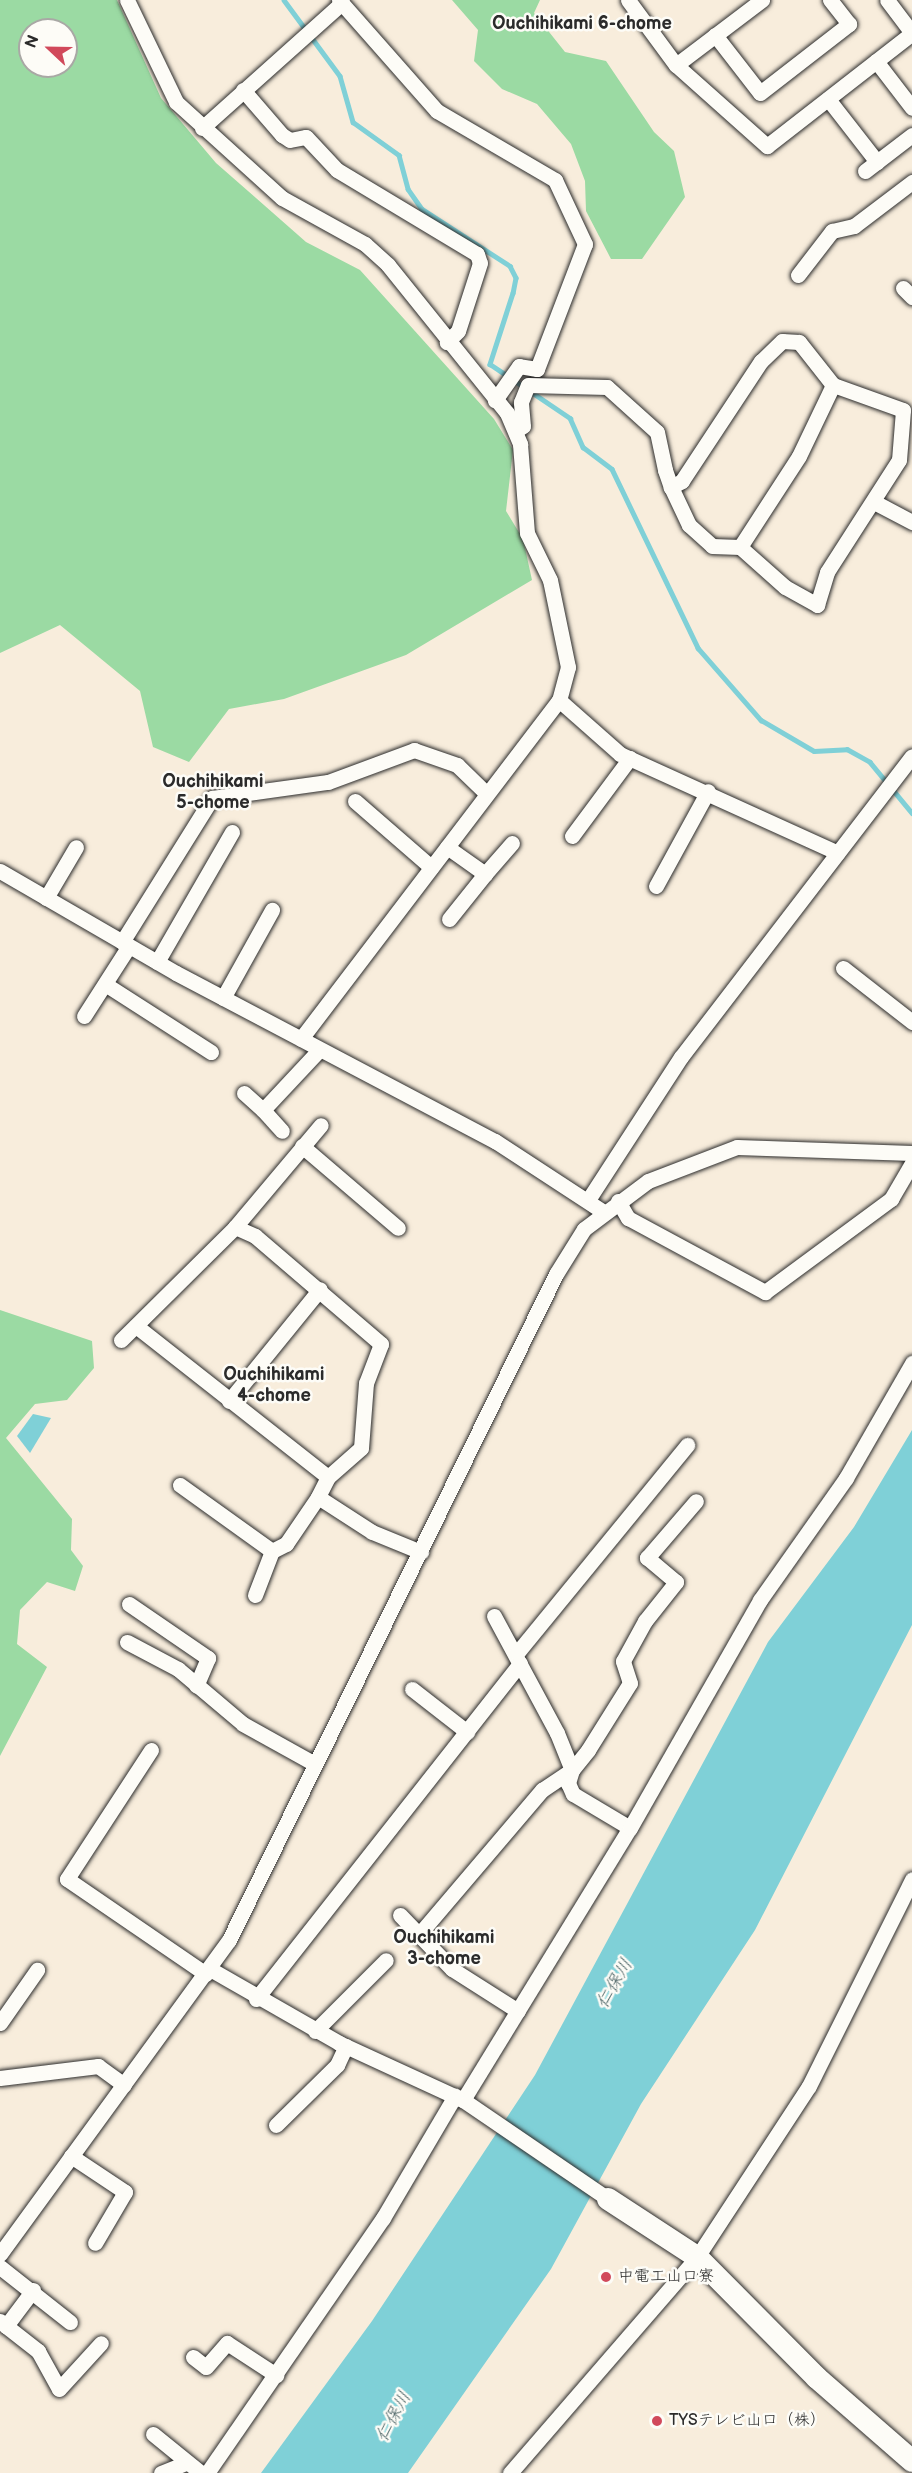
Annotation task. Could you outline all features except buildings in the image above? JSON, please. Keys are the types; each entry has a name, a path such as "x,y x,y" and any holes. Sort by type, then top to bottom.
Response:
{"street":[{"path":"127,0 164,84 202,128 282,198 365,244 495,400 517,430 527,533 550,580 568,667 559,700 486,793 301,1040"},
{"path":"628,0 676,65 767,146 912,33 887,0"},
{"path":"676,65 762,0"},
{"path":"715,35 760,93 849,24 830,0"},
{"path":"202,128 341,1 437,111 555,180 585,244 537,369 519,366 495,400"},
{"path":"876,61 912,108"},
{"path":"243,90 282,135 290,140 306,137 337,170 477,254 480,263 458,331 447,342"},
{"path":"828,99 871,167 912,135"},
{"path":"798,275 832,231 854,226 912,182"},
{"path":"517,430 524,426 521,402 528,385 607,387 657,432 671,487 689,525 712,546 740,547 785,587 817,605 827,572 876,503 898,460 903,411 833,385 800,342 782,341 761,361 682,481 671,487"},
{"path":"740,547 799,456 833,385"},
{"path":"876,503 912,522"},
{"path":"559,700 630,758 708,791 838,853"},
{"path":"84,1016 105,984 212,798 328,782 414,750 457,765 486,793"},
{"path":"588,1200 681,1058 912,756"},
{"path":"572,836 630,758"},
{"path":"656,886 708,791"},
{"path":"355,801 431,867"},
{"path":"157,962 189,894 222,863 232,832"},
{"path":"449,919 512,843"},
{"path":"46,898 76,847"},
{"path":"447,847 485,874"},
{"path":"0,871 157,962 495,1141 602,1211"},
{"path":"223,998 272,910"},
{"path":"843,969 912,1022"},
{"path":"105,984 211,1052"},
{"path":"263,1110 320,1049"},
{"path":"244,1093 282,1131"},
{"path":"121,1340 235,1227 321,1125"},
{"path":"302,1146 398,1228"},
{"path":"0,2254 208,1972 251,1900 315,1764 556,1274 602,1211 678,1165 737,1147 912,1153"},
{"path":"618,1201 628,1218 765,1292 891,1199 912,1163"},
{"path":"235,1227 255,1236 320,1289 381,1344 366,1383 361,1448 328,1477 318,1497 286,1544 273,1551 255,1595"},
{"path":"229,1401 320,1289"},
{"path":"136,1326 328,1477"},
{"path":"207,2473 462,2100 630,1828 760,1600 846,1478 912,1363"},
{"path":"256,1999 467,1732 519,1658 687,1445"},
{"path":"180,1485 273,1551"},
{"path":"318,1497 372,1532 421,1552"},
{"path":"630,1828 573,1794 568,1783 572,1770 630,1683 623,1661 645,1621 676,1582 647,1558 696,1501"},
{"path":"129,1604 208,1658 196,1686"},
{"path":"494,1616 519,1658 572,1770"},
{"path":"127,1642 178,1669 243,1724 315,1764"},
{"path":"412,1689 467,1732"},
{"path":"151,1750 67,1879 208,1972 256,1999 315,2031 462,2100 697,2257 817,2378 912,2461"},
{"path":"421,1932 542,1790 572,1770"},
{"path":"510,2473 697,2257 809,2086 912,1879"},
{"path":"400,1915 421,1932 452,1969 518,2011"},
{"path":"315,2031 386,1960"},
{"path":"0,2023 37,1970"},
{"path":"276,2125 337,2065 346,2046"},
{"path":"0,2078 98,2066 123,2085"},
{"path":"71,2156 125,2192 95,2243"},
{"path":"0,2267 33,2290 70,2322"},
{"path":"33,2290 3,2324 38,2351 59,2389 101,2343"},
{"path":"193,2357 206,2367 226,2343 276,2375"},
{"path":"153,2434 201,2473"},
{"path":"161,2473 186,2463"}],"green space":[{"path":"0,0 117,0 161,98 216,163 306,242 360,270 494,419 513,450 506,511 523,539 532,580 406,655 284,699 229,709 189,762 153,747 140,691 60,625 0,653"},
{"path":"452,0 540,0 534,13 565,52 606,61 654,132 674,151 685,197 642,259 611,259 586,211 585,181 571,144 537,104 502,89 474,61 478,30"},
{"path":"0,1310 92,1341 94,1368 67,1400 35,1404 6,1438 72,1519 71,1550 83,1566 75,1591 47,1582 20,1610 17,1644 47,1667 0,1756"}],"water":[{"path":"33,1414 51,1418 30,1453 17,1436"},
{"name":"仁保川","path":"912,1430 912,1625 755,1930 641,2104 551,2269 408,2473 261,2473 372,2321 535,2075 768,1642 854,1527"}],"waterway":[{"path":"284,0 340,76 353,122 399,155 408,189 422,209 510,266 516,278 513,293 490,364 570,418 583,447 612,469 698,648 761,720 814,751 847,749 870,762 912,813"}],"place":[{"name":"中電工山口寮","path":"606,2277"},
{"name":"TYSテレビ山口（株）","path":"657,2421"}],"district":[{"name":"Ouchihikami 6-chome","path":"582,24"},
{"name":"Ouchihikami 5-chome","path":"213,793"},
{"name":"Ouchihikami 4-chome","path":"274,1386"},
{"name":"Ouchihikami 3-chome","path":"444,1949"}]}
